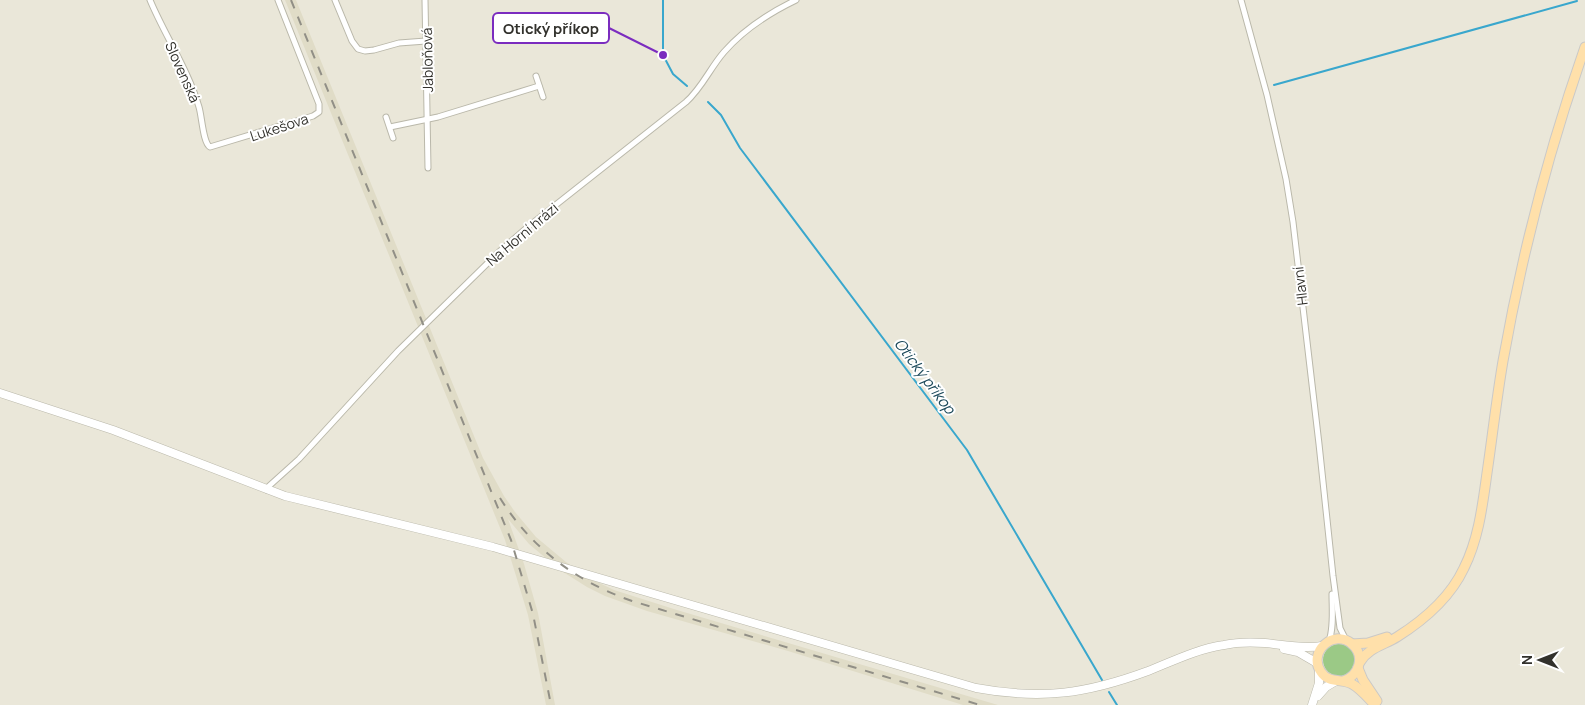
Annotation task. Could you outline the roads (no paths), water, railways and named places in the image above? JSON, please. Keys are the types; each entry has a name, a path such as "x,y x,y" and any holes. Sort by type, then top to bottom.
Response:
{"main road":[{"path":"1312,704 1322,690 1330,684 1352,676 1366,654 1394,639 1424,618 1444,599 1460,575 1475,541 1483,501 1504,359 1523,264 1551,155 1585,47"},
{"path":"0,393 113,430 267,490 301,501 500,549 955,683 1000,692 1028,695 1083,690 1118,682 1186,655 1234,643 1263,643 1307,648 1325,644 1336,639 1368,643 1406,630"},
{"path":"1350,642 1358,652 1363,680 1381,705"},
{"path":"1263,643 1298,652 1318,667 1326,678 1357,687 1375,705"},
{"path":"1312,704 1319,683 1318,654 1325,644"}],"street":[{"name":"Slovenská","path":"150,0 192,87 201,114 208,147"},
{"name":"Lukešova","path":"208,147 218,146 316,115 320,112 319,104 278,0"},
{"path":"335,0 352,41 362,51 370,51 399,43 426,41"},
{"name":"Jabloňová","path":"426,0 428,168"},
{"name":"Na Horní hrázi","path":"267,490 389,361 499,252 688,100 697,91 724,53 746,31 796,0"},
{"name":"Hlavní","path":"1241,0 1267,95 1287,188 1340,628 1350,642"},
{"path":"536,76 543,98"},
{"path":"390,127 428,119 539,86"},
{"path":"386,117 393,138"},
{"name":"Hlavní","path":"1325,644 1331,635 1333,576"}],"waterway":[{"name":"Otický příkop","path":"663,0 663,55 673,74 687,86"},
{"path":"1274,85 1577,1"},
{"name":"Otický příkop","path":"708,102 721,115 740,148 967,450 1102,680"},
{"name":"Otický příkop","path":"1109,692 1117,705"}],"railway":[{"path":"291,0 511,540 533,614 551,705"},
{"path":"500,498 512,516 541,548 574,573 612,593 632,601 980,705"}],"place":[{"name":"Otický příkop","path":"663,55"}]}
